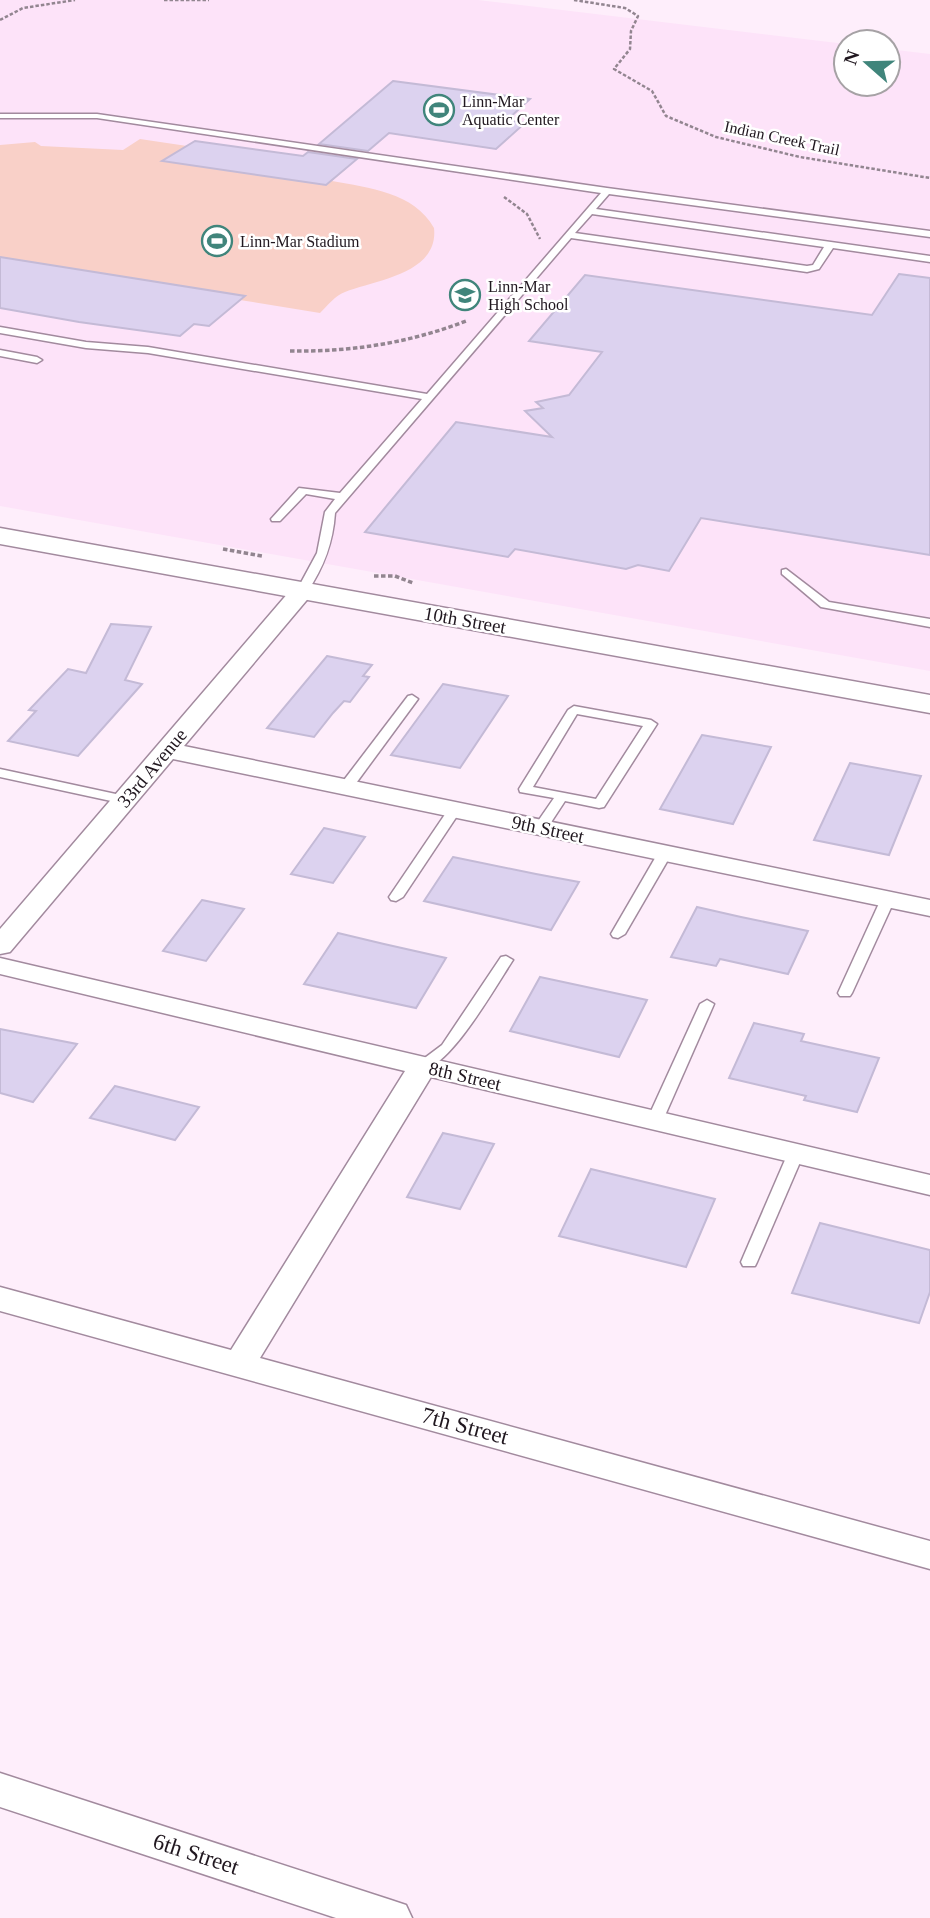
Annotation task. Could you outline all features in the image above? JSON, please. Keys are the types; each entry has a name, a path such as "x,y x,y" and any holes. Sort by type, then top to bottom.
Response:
{"street":[{"name":"10th Street","path":"0,536 930,704"},
{"name":"33rd Avenue","path":"0,946 303,590"},
{"name":"9th Street","path":"167,750 930,908"},
{"name":"8th Street","path":"0,966 930,1185"},
{"path":"240,1364 422,1066"},
{"name":"7th Street","path":"0,1298 930,1555"},
{"name":"6th Street","path":"0,1790 391,1918"}],"lane":[{"path":"0,116 97,116 607,191 930,234"},
{"path":"303,590 320,566 329,538 330,512 607,191"},
{"path":"590,211 930,259"},
{"path":"569,235 752,262 816,268 830,245"},
{"path":"0,330 86,345 148,350 429,397"},
{"path":"0,344 14,333"},
{"path":"0,353 37,360"},
{"path":"276,519 303,490 343,497"},
{"path":"786,572 825,605 930,623"},
{"path":"346,787 412,699"},
{"path":"574,710 651,724 599,804 562,796 525,789 574,710"},
{"path":"0,773 125,800"},
{"path":"541,827 562,796"},
{"path":"396,897 455,810"},
{"path":"618,934 666,853"},
{"path":"845,993 888,899"},
{"path":"422,1066 447,1048 506,960"},
{"path":"655,1120 707,1004"},
{"path":"749,1262 796,1153"}],"path":[{"path":"0,20 23,8 75,0"},
{"path":"164,0 209,0"},
{"name":"Indian Creek Trail","path":"574,0 625,8 638,16 631,31 630,48 614,69 652,91 666,116 678,123 746,146 930,178"},
{"path":"501,195 527,214 535,225 540,245"},
{"path":"306,358 278,352 325,352 382,346 443,331 470,319"}],"shaded area":[{"name":"Linn-Mar High School","path":"0,0 478,0 832,42 832,98 902,98 902,51 930,54 930,671 0,506"},
{"name":"Linn-Mar Stadium","path":"140,139 187,146 195,141 300,156 295,161 346,169 332,181 389,194 415,206 434,228 433,243 426,256 416,265 388,279 342,293 320,313 240,300 209,326 195,324 180,336 0,308 0,145 35,142 41,146 123,150"}],"building":[{"name":"Linn-Mar Aquatic Center","path":"393,81 530,99 507,120 525,123 496,149 389,133 368,151 319,144"},
{"path":"195,141 303,156 308,152 357,159 326,185 162,161"},
{"name":"Linn-Mar Stadium","path":"0,257 245,296 209,326 194,324 180,336 79,322 0,308"},
{"path":"899,274 930,278 930,555 701,518 669,571 638,565 626,569 515,549 508,557 365,532 456,422 552,437 525,411 543,408 536,402 569,395 602,352 529,341 585,275 872,315"},
{"path":"111,624 151,627 125,680 142,684 78,756 8,741 36,711 29,710 68,669 86,673"},
{"path":"327,656 372,665 363,676 369,677 350,702 344,701 314,737 267,728"},
{"path":"443,684 508,696 460,768 391,755"},
{"path":"702,735 771,747 733,824 660,809"},
{"path":"850,763 921,776 889,855 814,840"},
{"path":"324,828 365,837 333,883 291,874"},
{"path":"453,857 579,882 551,930 424,901"},
{"path":"202,900 244,909 206,961 163,951"},
{"path":"697,907 808,931 788,974 720,959 716,966 671,957"},
{"path":"338,933 446,958 416,1008 304,984"},
{"path":"540,977 647,1000 619,1057 510,1031"},
{"path":"754,1023 804,1034 801,1041 879,1058 857,1112 804,1100 806,1096 729,1078"},
{"path":"0,1029 77,1044 33,1102 0,1093"},
{"path":"115,1086 199,1107 175,1140 90,1118"},
{"path":"443,1133 494,1144 460,1209 407,1197"},
{"path":"591,1169 715,1199 686,1267 559,1236"},
{"path":"820,1223 930,1250 930,1292 919,1323 792,1293"}],"place":[{"name":"Linn-Mar Aquatic Center","path":"439,110"},
{"name":"Linn-Mar Stadium","path":"217,241"},
{"name":"Linn-Mar High School","path":"465,295"}]}
